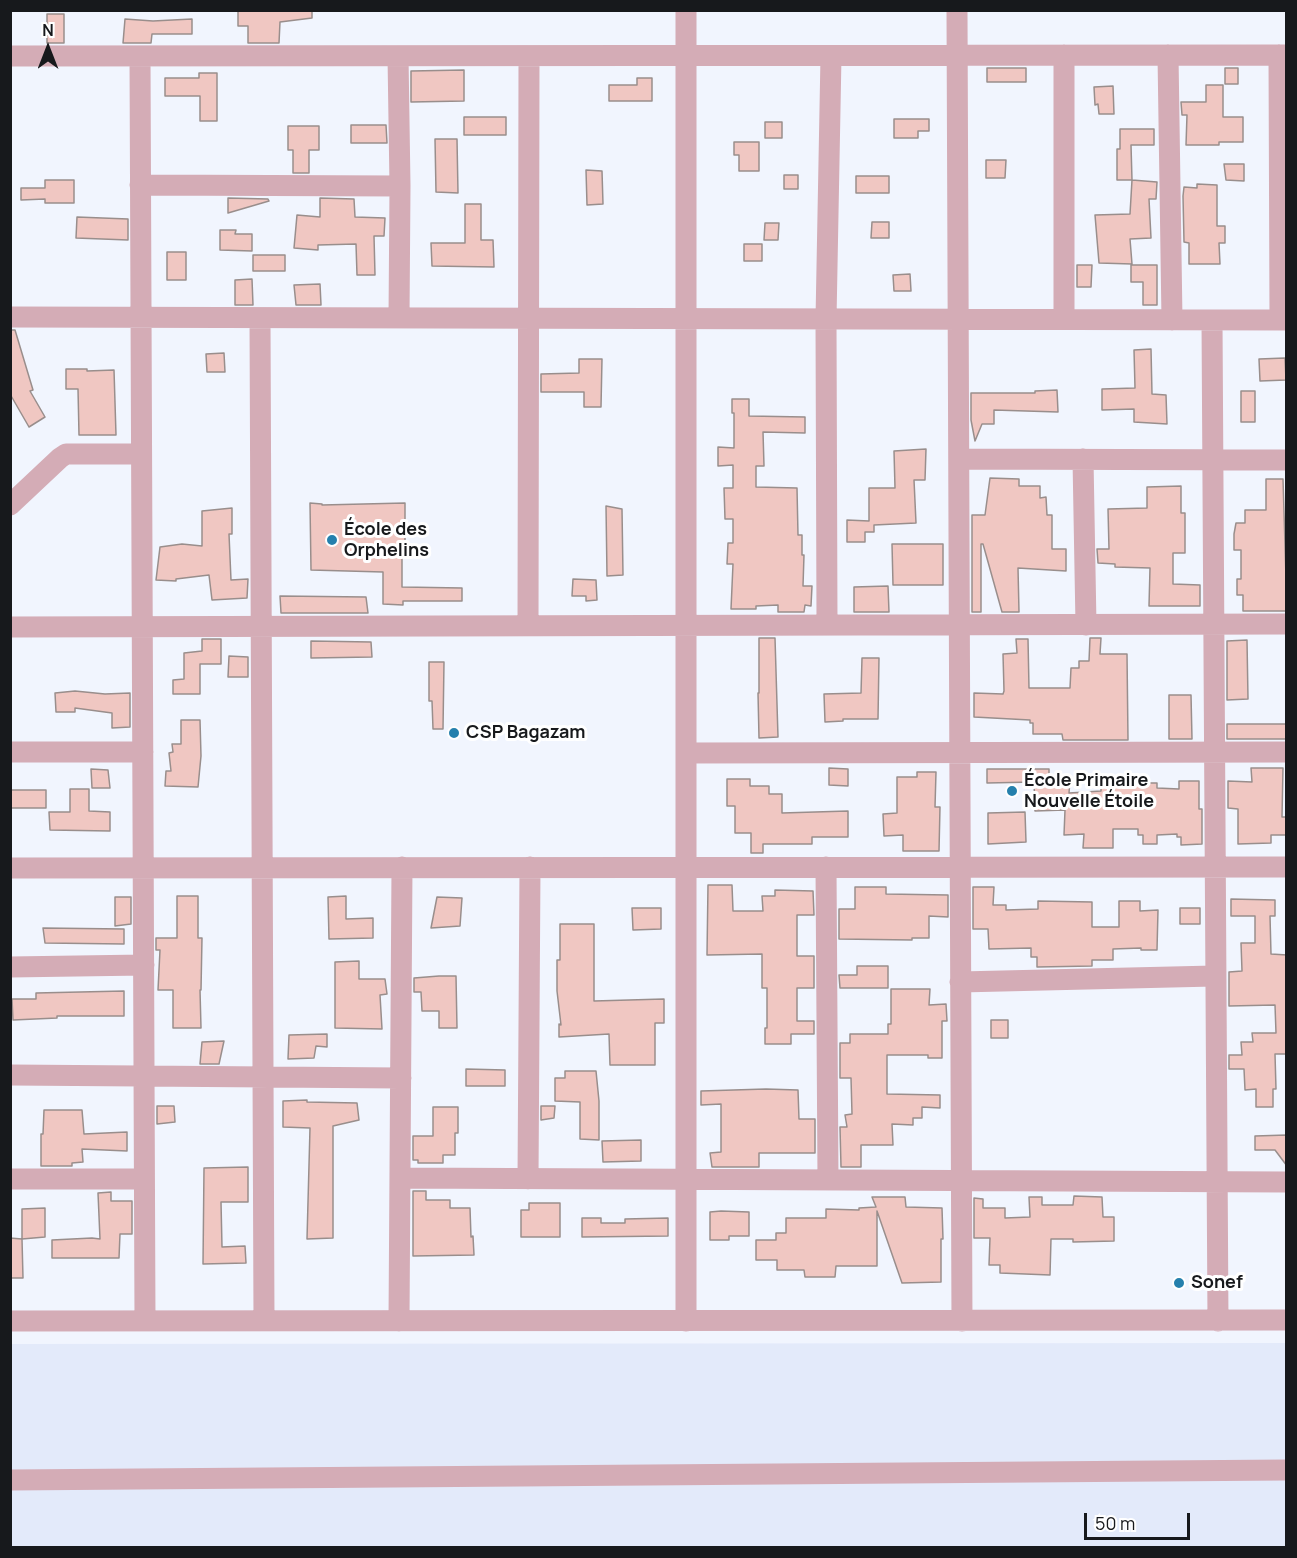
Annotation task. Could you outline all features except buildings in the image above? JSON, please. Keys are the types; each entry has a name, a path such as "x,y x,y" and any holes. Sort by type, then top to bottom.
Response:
{"street":[{"path":"686,10 687,1321"},
{"path":"957,10 962,1320"},
{"path":"10,56 1283,56 1283,320 10,317"},
{"path":"140,56 145,1321"},
{"path":"398,56 399,318"},
{"path":"528,626 529,56"},
{"path":"827,625 826,319 831,56"},
{"path":"1064,56 1064,319"},
{"path":"1168,56 1172,320"},
{"path":"140,185 400,186"},
{"path":"260,318 264,1321"},
{"path":"1212,320 1212,624 1216,867 1214,976 1218,1320"},
{"path":"10,505 66,454 141,454"},
{"path":"958,459 1287,460"},
{"path":"1083,459 1086,625"},
{"path":"10,627 1287,624"},
{"path":"10,752 143,752"},
{"path":"686,753 1287,752"},
{"path":"399,1321 402,867"},
{"path":"528,1179 530,867"},
{"path":"826,867 828,1180"},
{"path":"10,868 1287,867"},
{"path":"10,967 144,965"},
{"path":"960,982 1214,976"},
{"path":"10,1075 401,1078"},
{"path":"400,1178 1287,1182"},
{"path":"10,1179 144,1179"},
{"path":"10,1321 1287,1320"},
{"path":"10,1480 1287,1470"}],"shaded area":[{"path":"1286,1343 1286,1547 11,1547 10,1344"}],"place":[{"name":"École des Orphelins","path":"332,540"},
{"name":"CSP Bagazam","path":"454,733"},
{"name":"École Primaire Nouvelle Étoile","path":"1012,791"},
{"name":"Sonef","path":"1179,1283"}]}
